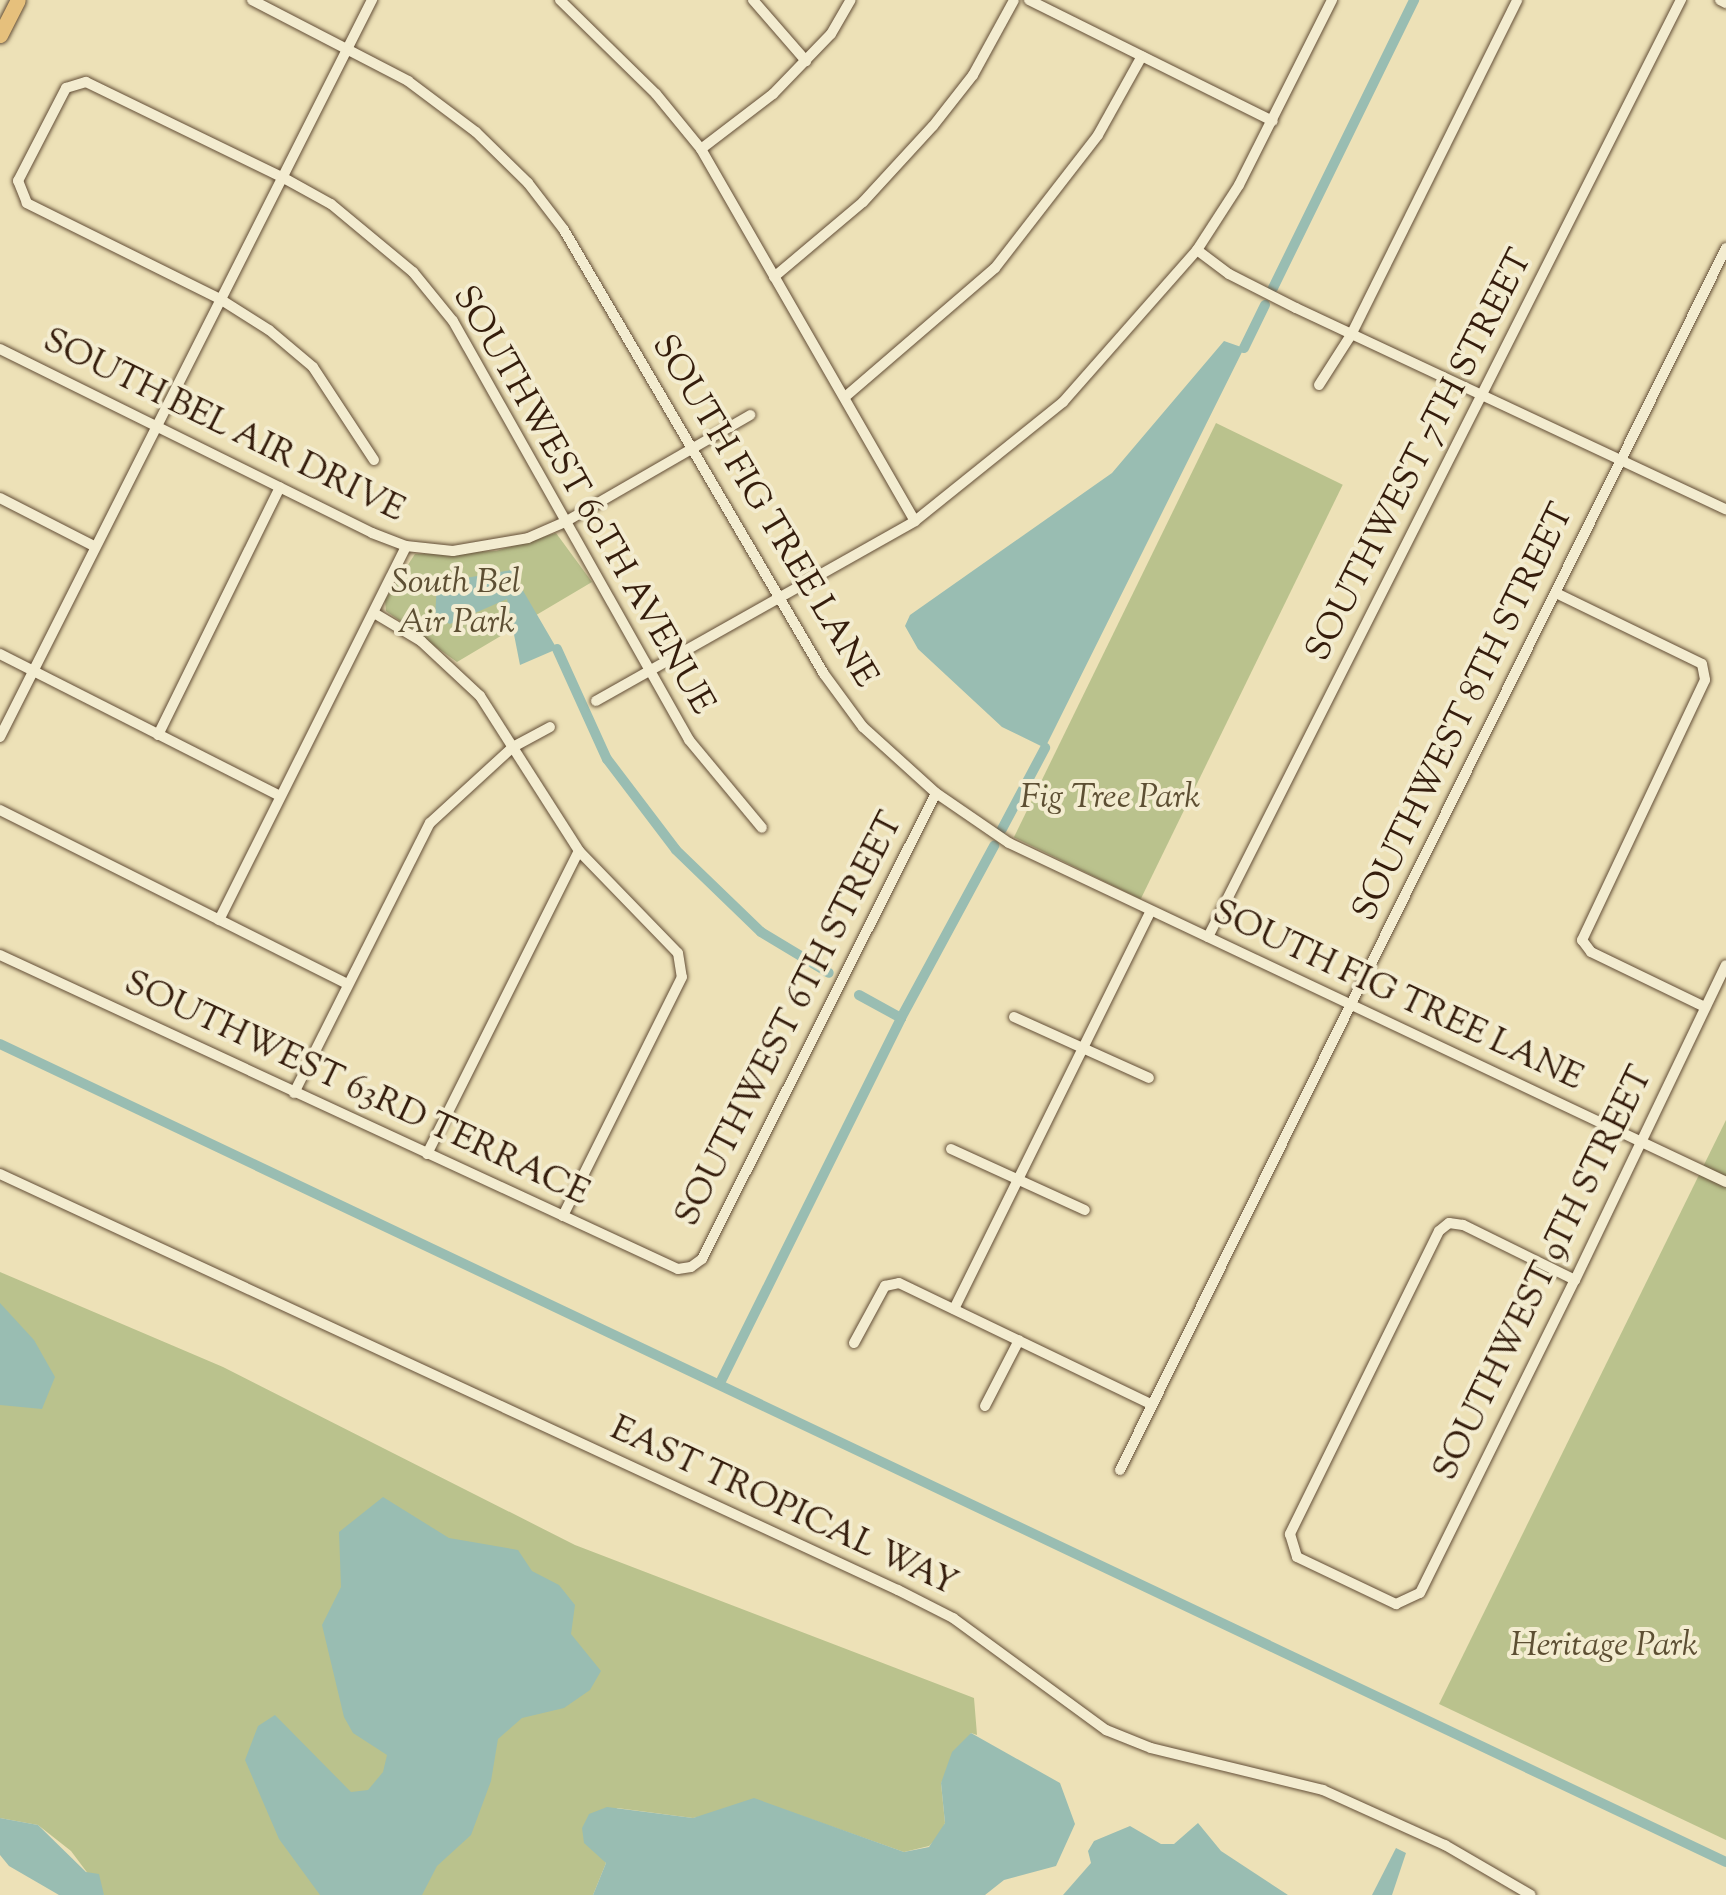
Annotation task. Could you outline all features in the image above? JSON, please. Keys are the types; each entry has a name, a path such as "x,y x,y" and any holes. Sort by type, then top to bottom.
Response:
{"main road":[{"path":"0,35 18,0"}],"street":[{"name":"SOUTH FIG TREE LANE","path":"252,0 408,81 476,132 528,183 564,230 778,601 863,727 936,794 1009,843 1726,1182"},
{"path":"0,737 372,0"},
{"path":"560,0 643,80 701,149 915,521"},
{"path":"753,0 806,61"},
{"path":"701,149 806,61 852,0"},
{"path":"774,277 863,202 933,126 973,75 1014,0"},
{"path":"1030,0 1273,121"},
{"path":"596,701 915,521 1063,402 1198,250 1273,121 1332,0"},
{"path":"1319,385 1351,335 1517,0"},
{"name":"SOUTHWEST 7TH STREET","path":"1208,937 1470,412 1485,398 1682,0"},
{"path":"845,397 995,268 1098,135 1142,56"},
{"name":"SOUTHWEST 60TH AVENUE","path":"220,299 26,203 18,180 74,82 282,178 379,239 454,321 648,672 713,774 762,828"},
{"name":"SOUTHWEST 8TH STREET","path":"1120,1470 1726,248"},
{"path":"1198,250 1228,274 1351,335 1726,510"},
{"path":"220,299 313,368 374,460"},
{"name":"SOUTH BEL AIR DRIVE","path":"0,349 406,546 490,547 565,522 750,415"},
{"path":"158,735 280,487"},
{"path":"0,498 94,546"},
{"path":"219,920 406,546"},
{"path":"1556,592 1702,664 1705,680 1582,940 1590,952 1705,1007"},
{"path":"374,613 447,662 480,696 579,851 678,953 682,977 563,1216"},
{"path":"0,654 280,796"},
{"path":"294,1093 430,823 513,746 550,727"},
{"name":"SOUTHWEST 6TH STREET","path":"691,1267 702,1259 936,794"},
{"path":"0,810 348,984"},
{"path":"427,1154 579,851"},
{"path":"954,1309 1150,912"},
{"name":"SOUTHWEST 63RD TERRACE","path":"0,955 678,1269 691,1267"},
{"name":"SOUTHWEST 9TH STREET","path":"1575,1280 1449,1223 1298,1516 1290,1549 1396,1604 1409,1604 1420,1593 1575,1280 1726,964"},
{"path":"1014,1017 1150,1078"},
{"path":"951,1149 1084,1210"},
{"name":"EAST TROPICAL WAY","path":"0,1174 898,1590 953,1618 1106,1730 1151,1748 1323,1790 1445,1845 1531,1895"},
{"path":"854,1343 884,1286 899,1284 1152,1405"},
{"path":"985,1406 1019,1340"}],"green space":[{"name":"Fig Tree Park","path":"1216,423 1343,485 1141,899 1014,837"},
{"name":"South Bel Air Park","path":"556,533 592,582 457,662 386,611 385,600 415,554 496,551"},
{"name":"Heritage Park","path":"1726,1120 1726,1840 1439,1704"},
{"path":"0,1272 223,1367 575,1545 974,1698 977,1735 971,1733 941,1783 945,1823 939,1836 929,1846 904,1852 765,1803 693,1818 617,1808 598,1851 606,1863 593,1895 104,1895 71,1851 38,1825 0,1818"}],"water":[{"path":"1224,341 1244,348 1045,748 1002,727 918,649 905,626 910,615 1112,473"},
{"path":"511,570 557,649 520,665 507,599 450,624 435,617 437,583"},
{"path":"0,1303 34,1340 55,1377 42,1409 0,1405"},
{"path":"383,1497 449,1538 518,1550 532,1571 559,1585 575,1605 571,1634 601,1671 590,1690 564,1708 522,1718 498,1739 491,1781 471,1835 437,1866 422,1895 320,1895 279,1839 245,1760 258,1726 275,1715 351,1792 368,1790 383,1772 387,1755 353,1733 344,1717 322,1625 341,1587 339,1532"},
{"path":"971,1733 1060,1783 1075,1824 1056,1866 1004,1880 985,1895 593,1895 606,1863 584,1843 582,1828 589,1814 607,1807 693,1818 754,1798 904,1852 929,1847 945,1823 941,1783 952,1752"},
{"path":"0,1818 38,1825 86,1872 99,1874 104,1895 59,1895 9,1866 0,1855"},
{"path":"1198,1823 1221,1851 1288,1895 1063,1895 1091,1863 1088,1851 1094,1841 1130,1826 1161,1844 1174,1844"},
{"path":"1396,1848 1406,1853 1392,1895 1372,1895"}],"waterway":[{"path":"1273,288 1414,0"},
{"path":"1244,348 1265,305"},
{"path":"557,649 607,759 676,850 761,932 829,973"},
{"path":"1002,829 1045,748"},
{"path":"720,1383 901,1018 994,846"},
{"path":"859,995 901,1018"},
{"path":"0,1044 1726,1862"}]}
